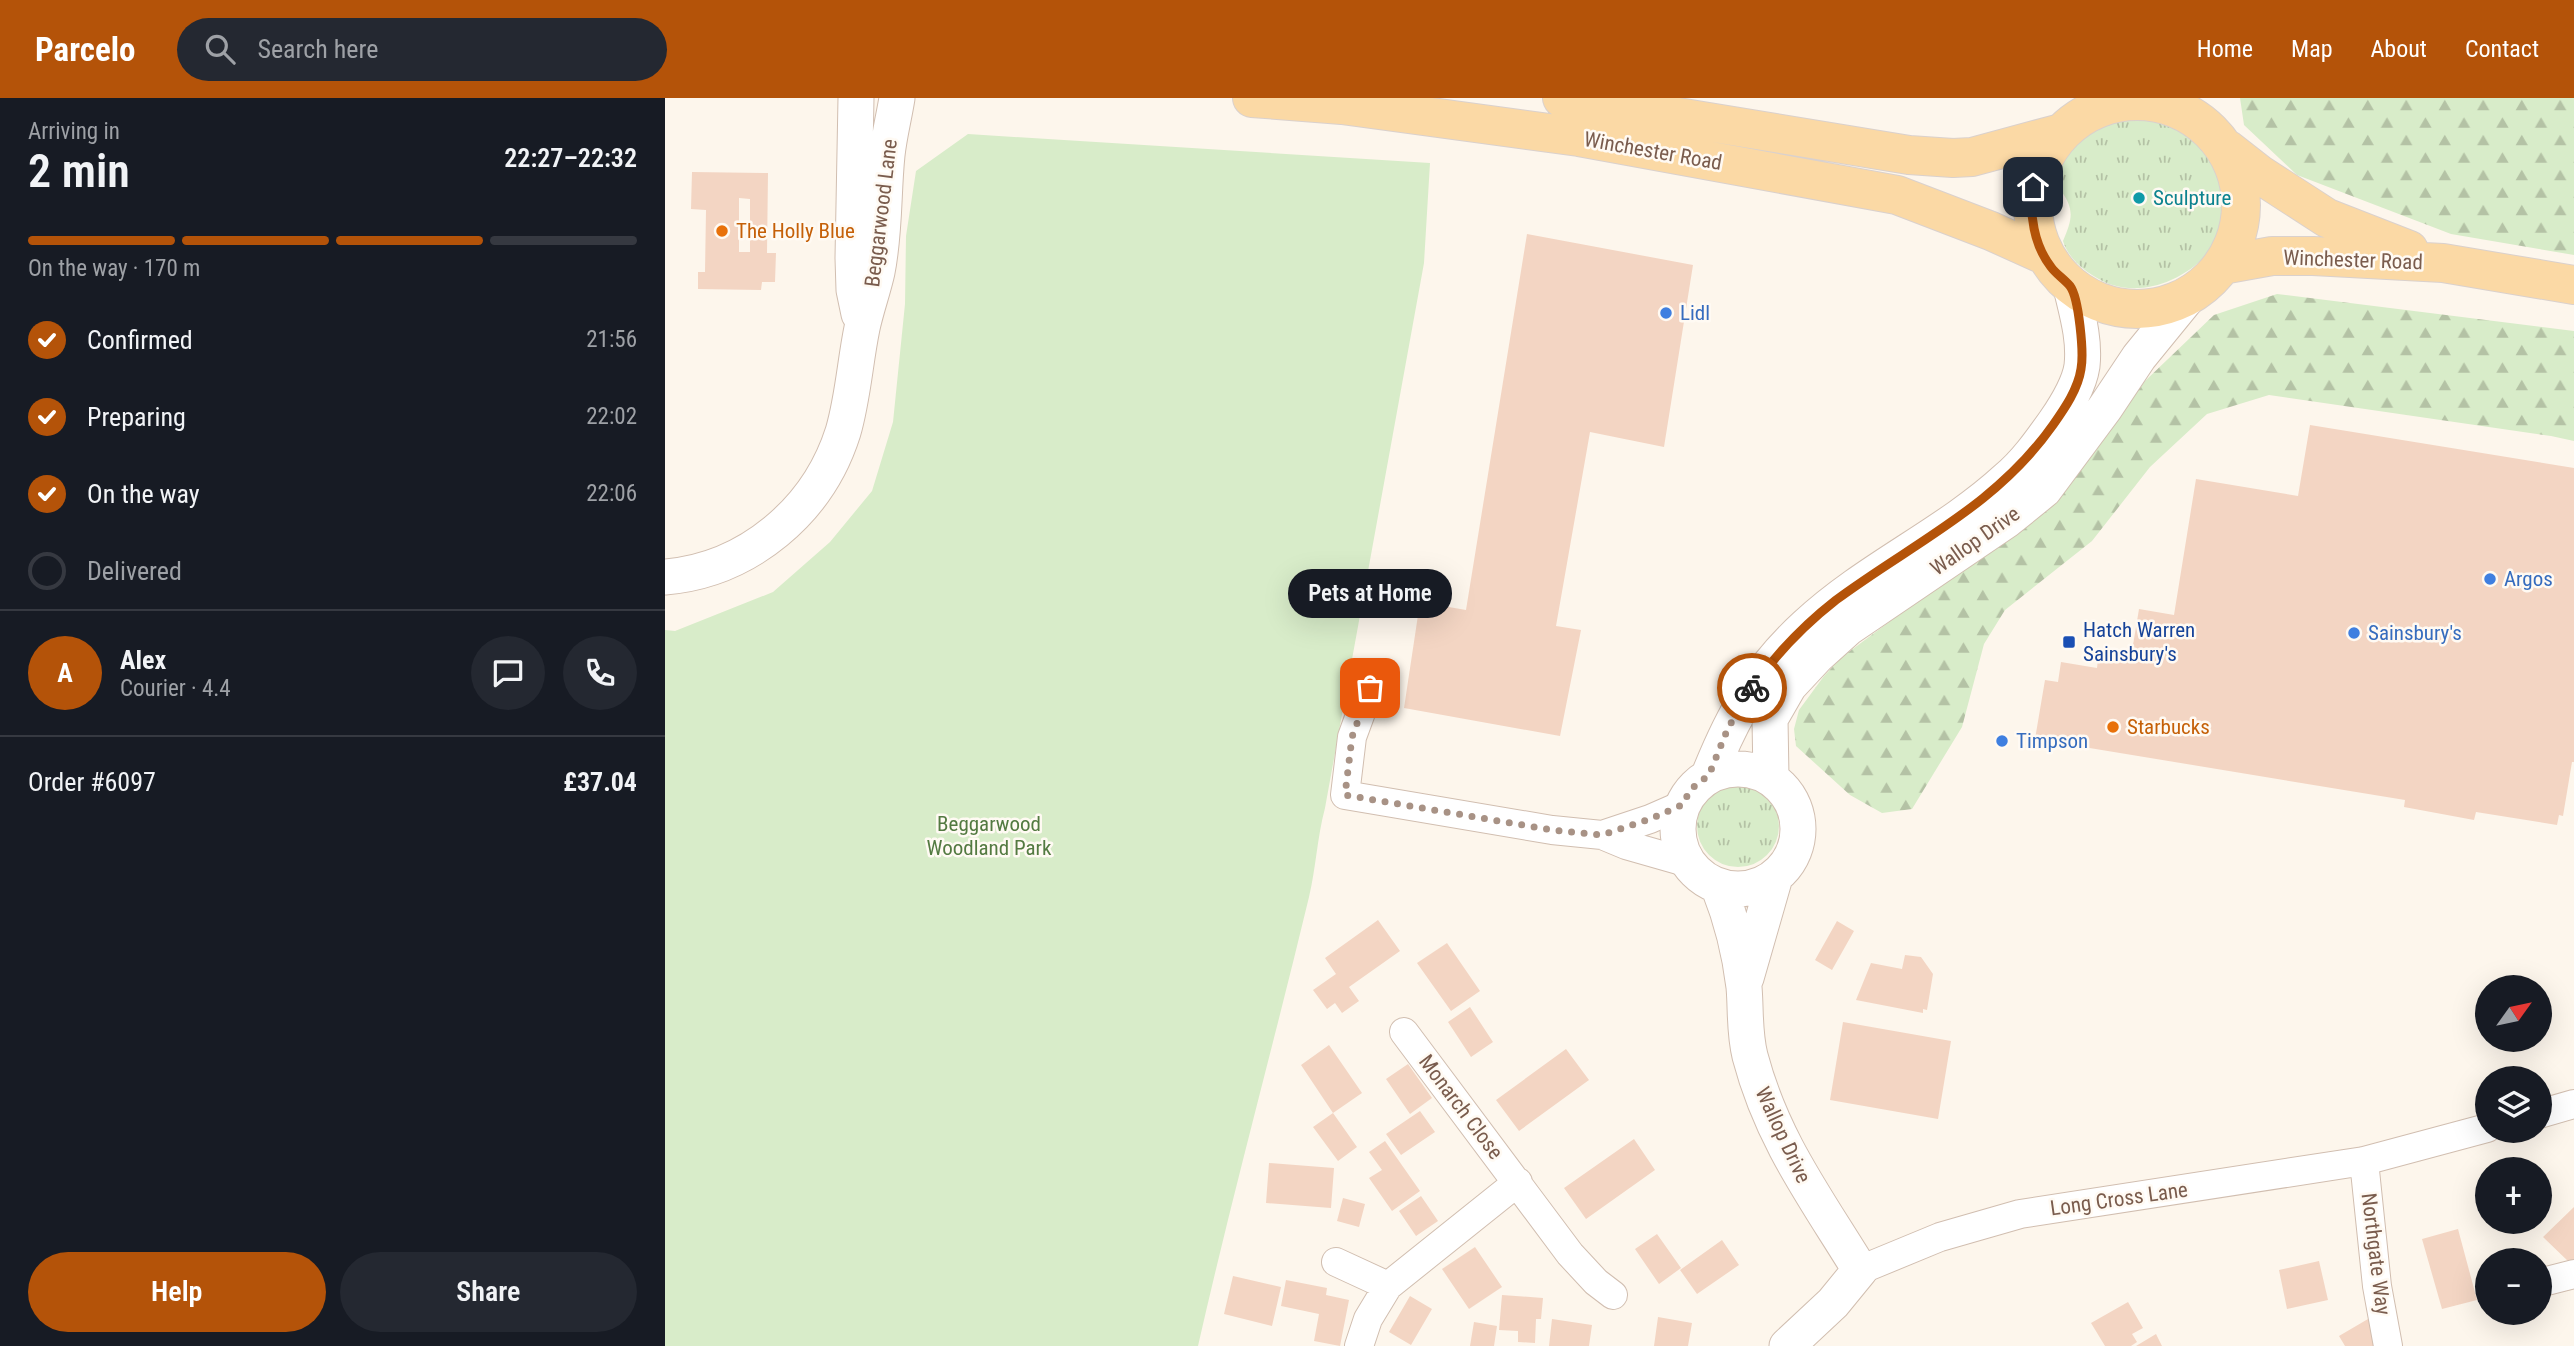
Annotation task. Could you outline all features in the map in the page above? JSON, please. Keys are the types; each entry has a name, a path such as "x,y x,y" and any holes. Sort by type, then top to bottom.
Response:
{"main road":[{"name":"Winchester Road","path":"1252,98 1342,105 1579,137 1897,195 2042,254"},
{"name":"Winchester Road","path":"1562,98 1931,157 1972,157 2061,133"},
{"path":"2144,100 2179,109 2196,119 2222,145 2239,175 2245,211 2240,237 2222,265 2192,292 2163,305 2118,306 2102,301 2071,287 2042,254 2032,217 2033,187 2042,158 2061,133 2109,106 2125,101 2144,100"},
{"name":"Winchester Road","path":"2222,145 2259,174 2327,218 2443,263"},
{"name":"Winchester Road","path":"2222,265 2287,256 2443,263 2574,285"}],"street":[{"name":"Beggarwood Lane","path":"856,98 853,279 862,328"},
{"name":"Beggarwood Lane","path":"665,577 709,569 746,553 780,529 807,501 829,467 843,431 862,328 877,271 887,190 887,153 897,98"},
{"name":"Wallop Drive","path":"1602,835 1682,805 1691,789 1709,775 1728,728 1742,704 1771,662 1789,642 1837,600 1970,510 2009,478 2036,448 2063,411 2080,379 2083,344 2071,287"},
{"name":"Wallop Drive","path":"1744,987 1775,877 1795,850 1799,828 1789,794 1770,778 1770,719 1781,698 1802,670 1849,628 1999,526 2044,490 2139,357 2192,292"},
{"name":"Wallop Drive","path":"1370,688 1352,737 1345,795 1552,830 1602,835 1626,845 1689,863 1706,880 1719,888 1729,914 1744,987 1745,1033 1768,1112 1800,1176 1860,1270"},
{"path":"1709,775 1740,769 1770,778"},
{"path":"1682,805 1679,832 1689,863"},
{"path":"1719,888 1758,886 1775,877"},
{"name":"Monarch Close","path":"1404,1032 1518,1182 1562,1260 1613,1295"},
{"path":"2552,1110 2574,1104"},
{"name":"Long Cross Lane","path":"1787,1346 1833,1303 1860,1270 1940,1237 2020,1214 2364,1161 2475,1131"},
{"name":"Northgate Way","path":"2364,1161 2377,1286 2388,1346"},
{"path":"1359,1346 1368,1319 1388,1286 1518,1182"},
{"path":"1336,1262 1388,1286"},
{"path":"2552,1280 2574,1274"}],"green space":[{"path":"2240,98 2574,98 2574,255 2451,234 2297,175 2244,125"},
{"path":"2131,110 2165,115 2192,130 2212,152 2223,179 2226,208 2218,236 2200,261 2171,280 2140,288 2125,288 2102,281 2081,267 2070,255 2063,241 2069,226 2070,207 2053,179 2068,147 2082,131 2099,120"},
{"name":"Beggarwood Woodland Park","path":"968,134 1430,163 1424,263 1311,886 1198,1346 665,1346 665,630 675,631 773,592 830,542 872,491 893,422 905,304 906,236 916,171"},
{"path":"2277,294 2574,331 2574,441 2269,395 2207,414 2150,467 2092,541 2005,610 1984,644 1962,727 1912,809 1882,813 1850,795 1796,746 1794,729 1799,710 1842,657 1916,602 2090,451 2145,381 2214,315"},
{"path":"1730,785 1746,785 1761,792 1772,803 1779,818 1776,842 1767,855 1746,867 1730,867 1715,860 1704,849 1697,834 1697,818 1704,803 1715,792"}],"building":[{"name":"The Holly Blue","path":"692,172 768,173 767,253 776,253 775,282 762,282 761,290 698,289 698,272 705,272 706,210 691,209","holes":["739,198 750,199 750,252 739,252"]},
{"path":"1527,234 1693,265 1664,447 1590,432 1556,626 1581,630 1560,736 1404,708 1420,602 1466,610"},
{"name":"Sainsbury's","path":"2310,425 2574,468 2574,762 2563,816 2559,815 2557,825 2476,812 2474,820 2404,807 2405,800 2035,739 2045,680 2058,682 2061,662 2097,668 2099,651 2131,657 2139,609 2174,615 2196,479 2298,496"},
{"path":"1378,920 1400,951 1349,987 1359,1001 1342,1013 1335,1003 1327,1009 1313,990 1336,974 1325,958"},
{"path":"1837,921 1854,931 1832,970 1815,960"},
{"path":"1447,943 1480,991 1451,1011 1417,963"},
{"path":"1905,955 1921,957 1933,974 1927,1010 1923,1009 1923,1013 1856,1000 1871,963 1902,969"},
{"path":"1470,1007 1493,1042 1471,1057 1448,1022"},
{"path":"1843,1022 1951,1041 1938,1119 1830,1100"},
{"path":"1329,1045 1362,1093 1333,1113 1301,1065"},
{"path":"1566,1049 1589,1080 1519,1131 1496,1100"},
{"path":"1408,1064 1432,1098 1410,1114 1386,1079"},
{"path":"1420,1111 1435,1132 1401,1155 1386,1134"},
{"path":"1333,1113 1357,1147 1338,1161 1313,1127"},
{"path":"1634,1139 1655,1170 1586,1219 1564,1188"},
{"path":"1385,1141 1420,1191 1392,1211 1369,1178 1382,1170 1369,1152"},
{"path":"1269,1163 1334,1168 1331,1208 1266,1203"},
{"path":"1421,1196 1438,1221 1416,1236 1399,1211"},
{"path":"1343,1198 1365,1204 1359,1227 1337,1221"},
{"path":"2574,1207 2574,1259 2570,1263 2543,1237 2552,1234 2552,1228"},
{"path":"2458,1229 2475,1301 2442,1309 2422,1239"},
{"path":"1657,1234 1681,1268 1659,1284 1635,1249"},
{"path":"1722,1240 1739,1265 1697,1294 1680,1270"},
{"path":"1475,1247 1502,1287 1469,1309 1442,1269"},
{"path":"2319,1261 2328,1300 2287,1309 2279,1270"},
{"path":"1233,1276 1281,1287 1272,1326 1224,1314"},
{"path":"1286,1280 1327,1288 1326,1295 1349,1300 1340,1346 1314,1341 1319,1314 1281,1306"},
{"path":"1502,1295 1543,1298 1541,1319 1536,1319 1535,1343 1518,1342 1518,1331 1499,1330"},
{"path":"1410,1296 1432,1309 1411,1345 1389,1332"},
{"path":"2128,1302 2143,1328 2132,1334 2137,1342 2131,1346 2105,1346 2091,1323"},
{"path":"1658,1317 1692,1323 1688,1346 1654,1346"},
{"path":"1552,1319 1592,1325 1589,1346 1549,1346"},
{"path":"2368,1319 2383,1346 2345,1346 2339,1336"},
{"path":"1474,1322 1497,1326 1494,1346 1470,1346"},
{"path":"2156,1334 2162,1346 2136,1346"}],"way so far":[{"path":"1370,688 1352,737 1345,795 1552,830 1602,835 1682,805 1691,789 1709,775 1728,728 1752,688"}],"place":[{"name":"Sculpture","path":"2139,198"},
{"name":"The Holly Blue","path":"722,231"},
{"name":"Lidl","path":"1666,313"},
{"name":"Argos","path":"2490,579"},
{"name":"Sainsbury's","path":"2354,633"},
{"name":"Hatch Warren Sainsbury's","path":"2069,642"},
{"name":"Pets at Home","path":"1370,688"},
{"name":"Starbucks","path":"2113,727"},
{"name":"Timpson","path":"2002,741"}],"route":[{"path":"1752,688 1771,662 1820,613 1970,510 2009,478 2036,448 2063,411 2080,379 2083,344 2071,287 2042,254 2032,217 2033,187"}]}
